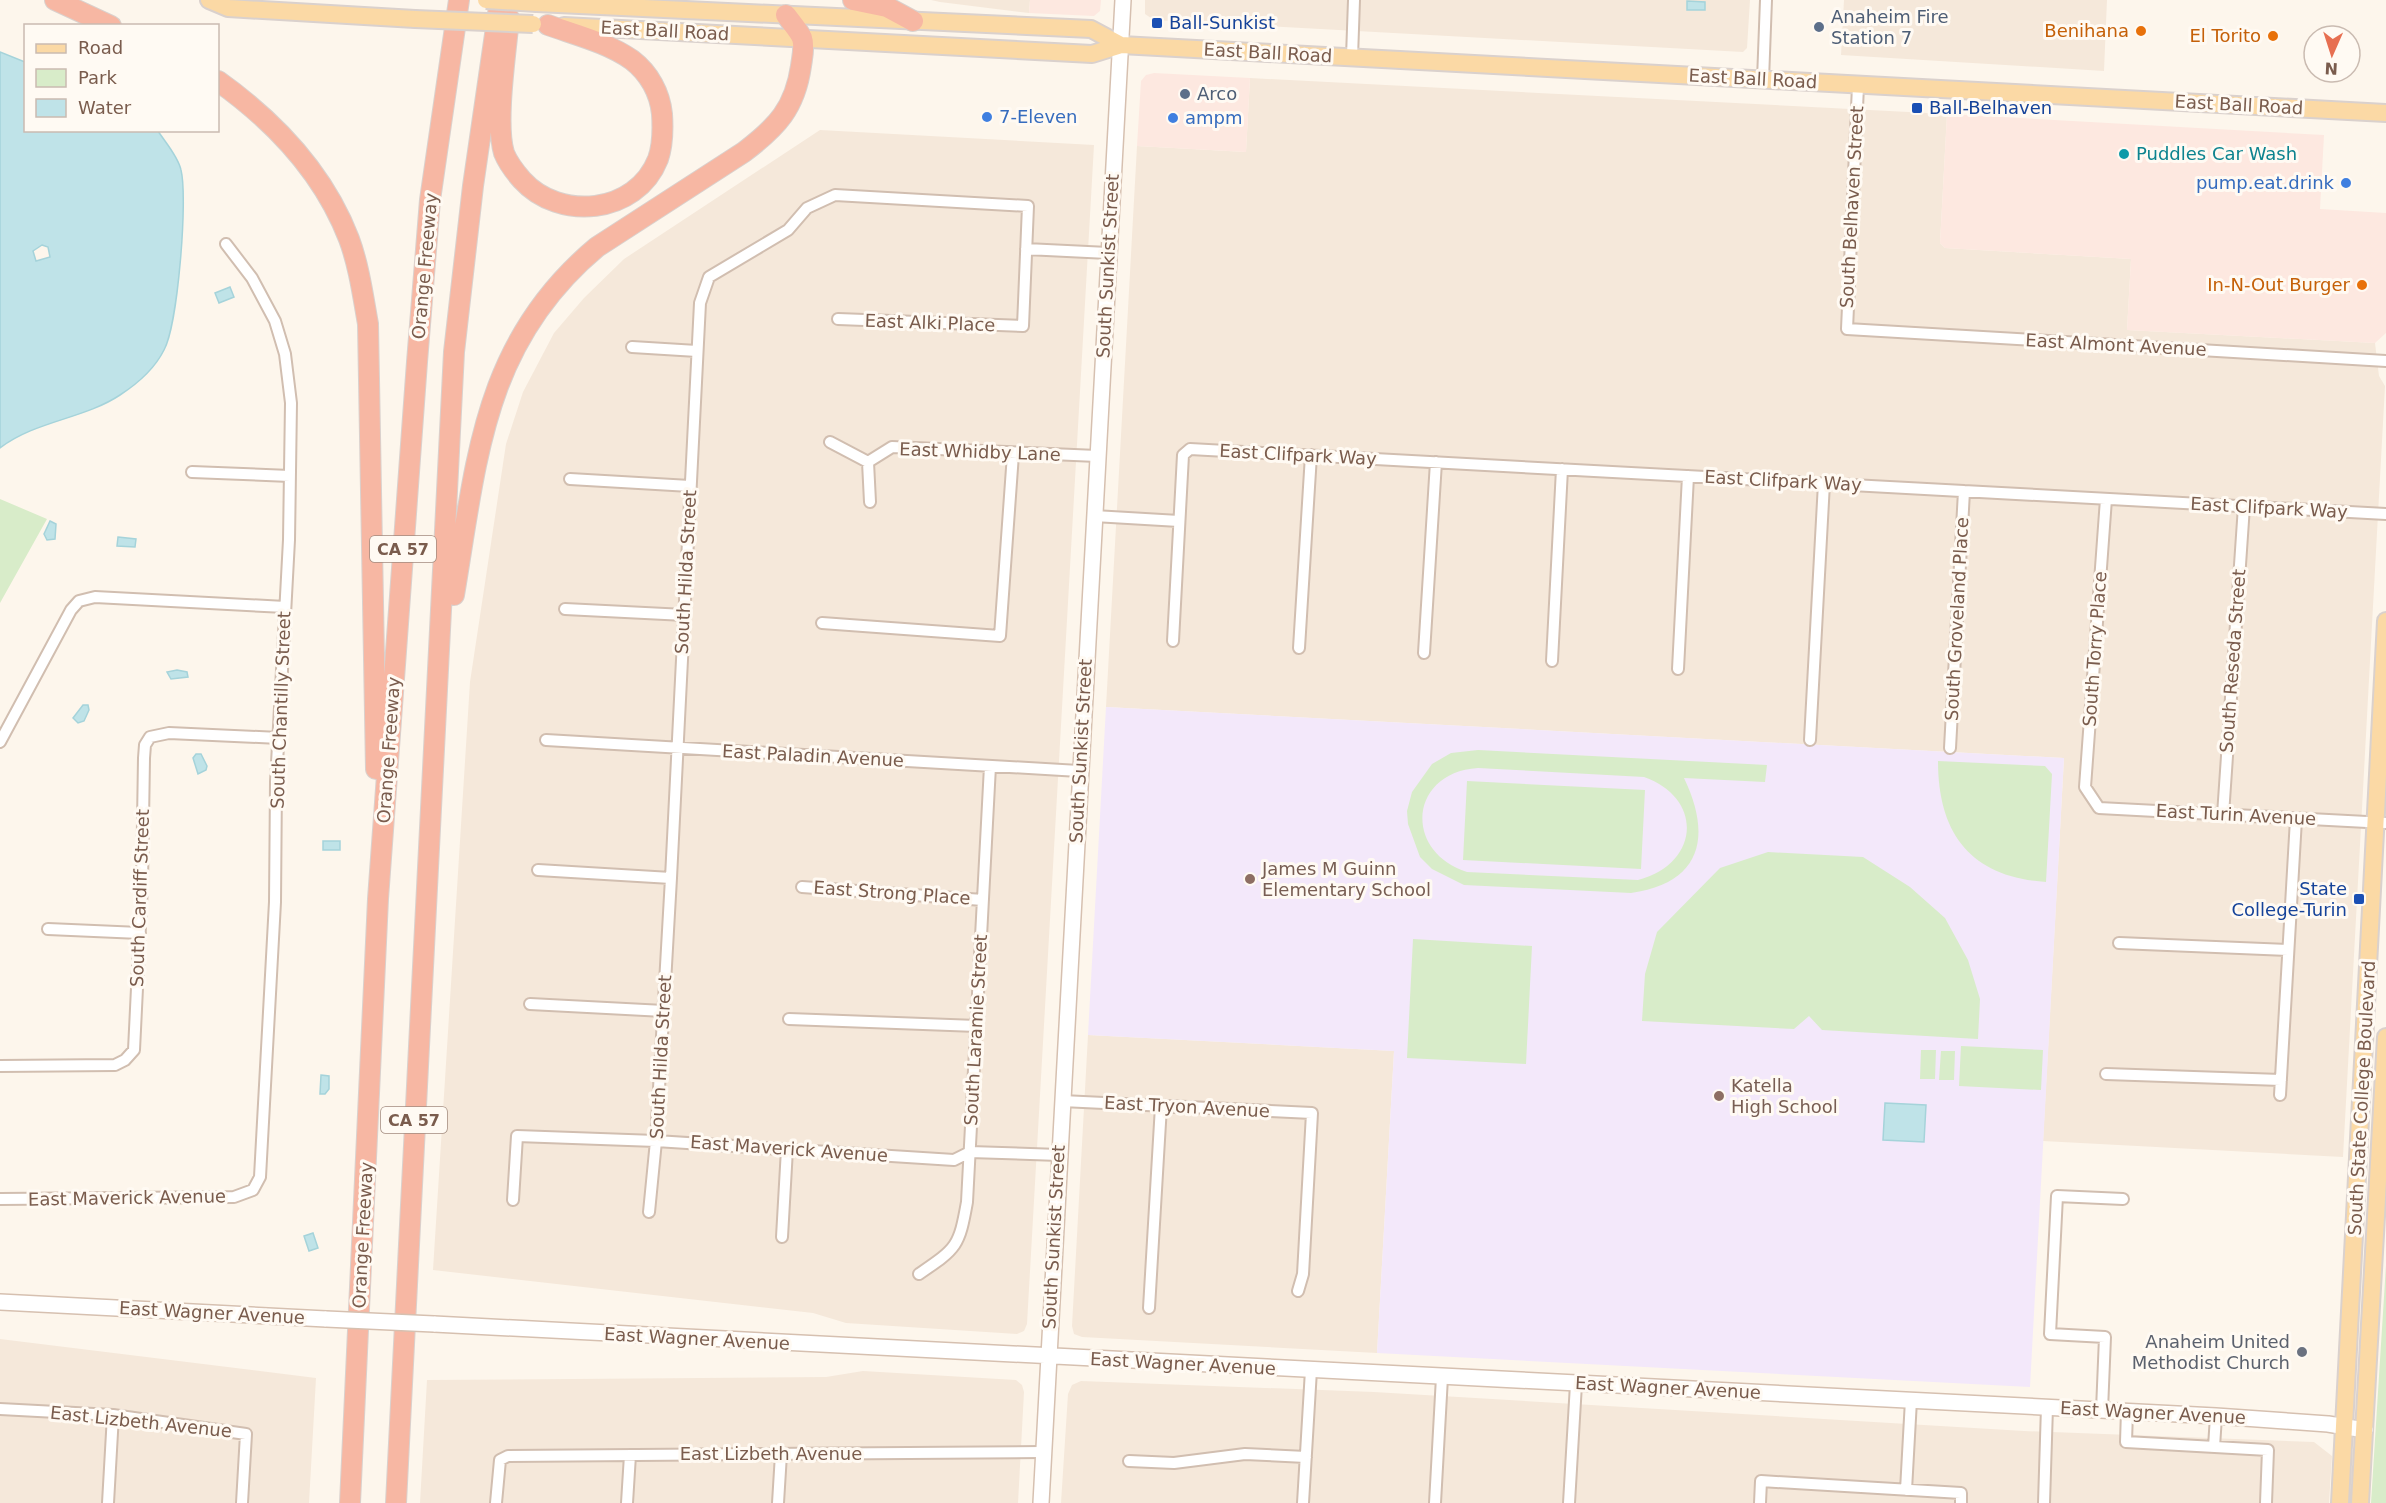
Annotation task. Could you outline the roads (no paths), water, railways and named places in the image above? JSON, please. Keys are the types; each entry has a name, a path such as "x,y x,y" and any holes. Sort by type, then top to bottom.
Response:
{"highway":[{"path":"56,0 107,24"},
{"path":"430,200 445,0"},
{"name":"Orange Freeway","path":"350,1503 378,899 430,200 459,0"},
{"name":"Orange Freeway","path":"396,1503 454,352 473,186 500,0"},
{"path":"510,0 500,132 505,155 518,175 541,197 574,207 606,204 639,185 657,161 663,128 656,88 646,74 632,61 613,50 541,25"},
{"path":"853,0 887,7 913,21"},
{"path":"439,680 480,438 495,392 522,334 542,303 597,247 744,152 773,128 792,103 798,89 803,53 802,39 786,15"},
{"path":"219,82 273,126 302,159 329,197 349,239 359,274 368,324 378,899"}],"main road":[{"name":"East Ball Road","path":"209,0 228,8 415,19 1092,54 1121,45 2386,113"},
{"name":"East Ball Road","path":"486,0 1091,29 1121,45"},
{"name":"South State College Boulevard","path":"2340,1503 2357,1182 2381,823 2386,621"},
{"name":"South State College Boulevard","path":"2360,1503 2382,1183 2386,1037"}],"street":[{"name":"South Sunkist Street","path":"1041,1503 1047,1357 1123,0"},
{"path":"1352,57 1354,0"},
{"path":"1763,80 1766,0"},
{"name":"South Belhaven Street","path":"1847,329 1858,86"},
{"name":"South Hilda Street","path":"649,1212 664,1011 700,303 709,277 788,230 807,208 835,195 1028,206 1026,249"},
{"name":"South Chantilly Street","path":"226,244 261,292 283,345 290,385 290,476 275,902 261,1172 252,1190"},
{"path":"1026,249 1108,253"},
{"name":"East Alki Place","path":"838,319 1023,326 1026,249"},
{"name":"East Almont Avenue","path":"1847,329 2386,361"},
{"path":"632,347 697,351"},
{"path":"830,442 868,462 870,502"},
{"name":"East Whidby Lane","path":"868,462 892,447 1097,456"},
{"name":"East Clifpark Way","path":"1179,521 1183,455 1190,449 2386,514"},
{"path":"822,623 1000,636 1013,454"},
{"path":"1299,648 1311,456"},
{"path":"1424,653 1436,462"},
{"path":"1552,661 1562,469"},
{"path":"192,472 290,476"},
{"path":"1678,669 1688,476"},
{"path":"570,479 690,486"},
{"path":"1810,740 1824,483"},
{"name":"South Groveland Place","path":"1950,748 1964,491"},
{"name":"South Torry Place","path":"2090,798 2085,787 2106,499"},
{"name":"South Reseda Street","path":"2223,815 2244,506"},
{"path":"1094,516 1179,521 1173,641"},
{"path":"0,742 75,605 84,598 101,597 285,608"},
{"path":"565,609 685,615"},
{"name":"South Cardiff Street","path":"0,1066 108,1065 120,1063 129,1057 135,1047 144,758 145,745 150,737 169,733 279,738"},
{"name":"East Paladin Avenue","path":"546,740 1079,771"},
{"name":"South Laramie Street","path":"919,1275 945,1256 961,1238 967,1202 990,766"},
{"name":"East Turin Avenue","path":"2090,798 2099,808 2381,823"},
{"path":"2280,1095 2296,819"},
{"path":"538,870 671,878"},
{"name":"East Strong Place","path":"802,887 983,900"},
{"path":"48,929 140,933"},
{"path":"2119,943 2288,950"},
{"path":"530,1004 664,1011"},
{"path":"789,1019 977,1026"},
{"path":"2106,1074 2281,1080"},
{"name":"East Tryon Avenue","path":"1062,1101 1312,1113 1303,1274 1298,1291"},
{"path":"1149,1308 1161,1106"},
{"name":"East Maverick Avenue","path":"513,1200 517,1136 656,1141 954,1160 970,1152 1059,1155"},
{"path":"782,1237 787,1149"},
{"path":"2357,1182 2382,1183"},
{"name":"East Maverick Avenue","path":"0,1199 234,1197 252,1190"},
{"path":"2102,1410 2105,1337 2050,1334 2056,1196 2123,1199"},
{"name":"East Wagner Avenue","path":"0,1302 2127,1411 2328,1424 2365,1430"},
{"path":"1303,1503 1311,1370"},
{"path":"1435,1503 1442,1377"},
{"path":"1569,1503 1576,1384"},
{"path":"1906,1490 1911,1400"},
{"path":"2044,1503 2047,1407"},
{"name":"East Lizbeth Avenue","path":"0,1409 114,1416 246,1434 242,1503"},
{"path":"2127,1411 2126,1442 2268,1450 2266,1503"},
{"path":"108,1503 114,1416"},
{"path":"2214,1447 2216,1416"},
{"name":"East Lizbeth Avenue","path":"496,1503 500,1460 517,1455 1043,1452"},
{"path":"778,1503 781,1454"},
{"path":"1128,1461 1174,1463 1245,1454 1306,1457"},
{"path":"627,1503 630,1455"},
{"path":"1760,1503 1761,1481 1906,1490 1961,1498"}],"water":[{"path":"1687,1 1705,2 1705,10 1687,10"},
{"path":"0,52 24,62 24,132 159,132 174,154 181,170 183,185 180,261 174,315 164,350 156,363 133,386 106,403 14,439 0,448","holes":["42,245 48,247 50,257 36,261 33,251"]},
{"path":"230,287 234,297 219,303 215,293"},
{"path":"50,521 56,524 55,539 47,540 44,534"},
{"path":"118,537 136,539 135,547 117,546"},
{"path":"177,670 187,672 188,677 171,679 167,672"},
{"path":"83,705 88,705 89,710 84,721 78,723 73,718"},
{"path":"196,754 201,754 207,766 206,770 198,774 193,758"},
{"path":"323,841 340,841 340,850 323,850"},
{"path":"321,1075 329,1076 329,1089 325,1094 320,1094"},
{"path":"1885,1103 1926,1105 1924,1142 1883,1140"},
{"path":"313,1233 318,1248 309,1251 304,1236"}],"place":[{"name":"Ball-Sunkist","path":"1157,23"},
{"name":"Anaheim Fire Station 7","path":"1819,27"},
{"name":"Benihana","path":"2141,31"},
{"name":"El Torito","path":"2273,36"},
{"name":"Arco","path":"1185,94"},
{"name":"Ball-Belhaven","path":"1917,108"},
{"name":"7-Eleven","path":"987,117"},
{"name":"ampm","path":"1173,118"},
{"name":"Puddles Car Wash","path":"2124,154"},
{"name":"pump.eat.drink","path":"2346,183"},
{"name":"In-N-Out Burger","path":"2362,285"},
{"name":"James M Guinn Elementary School","path":"1250,879"},
{"name":"State College-Turin","path":"2359,899"},
{"name":"Katella High School","path":"1719,1096"},
{"name":"Anaheim United Methodist Church","path":"2302,1352"}]}
